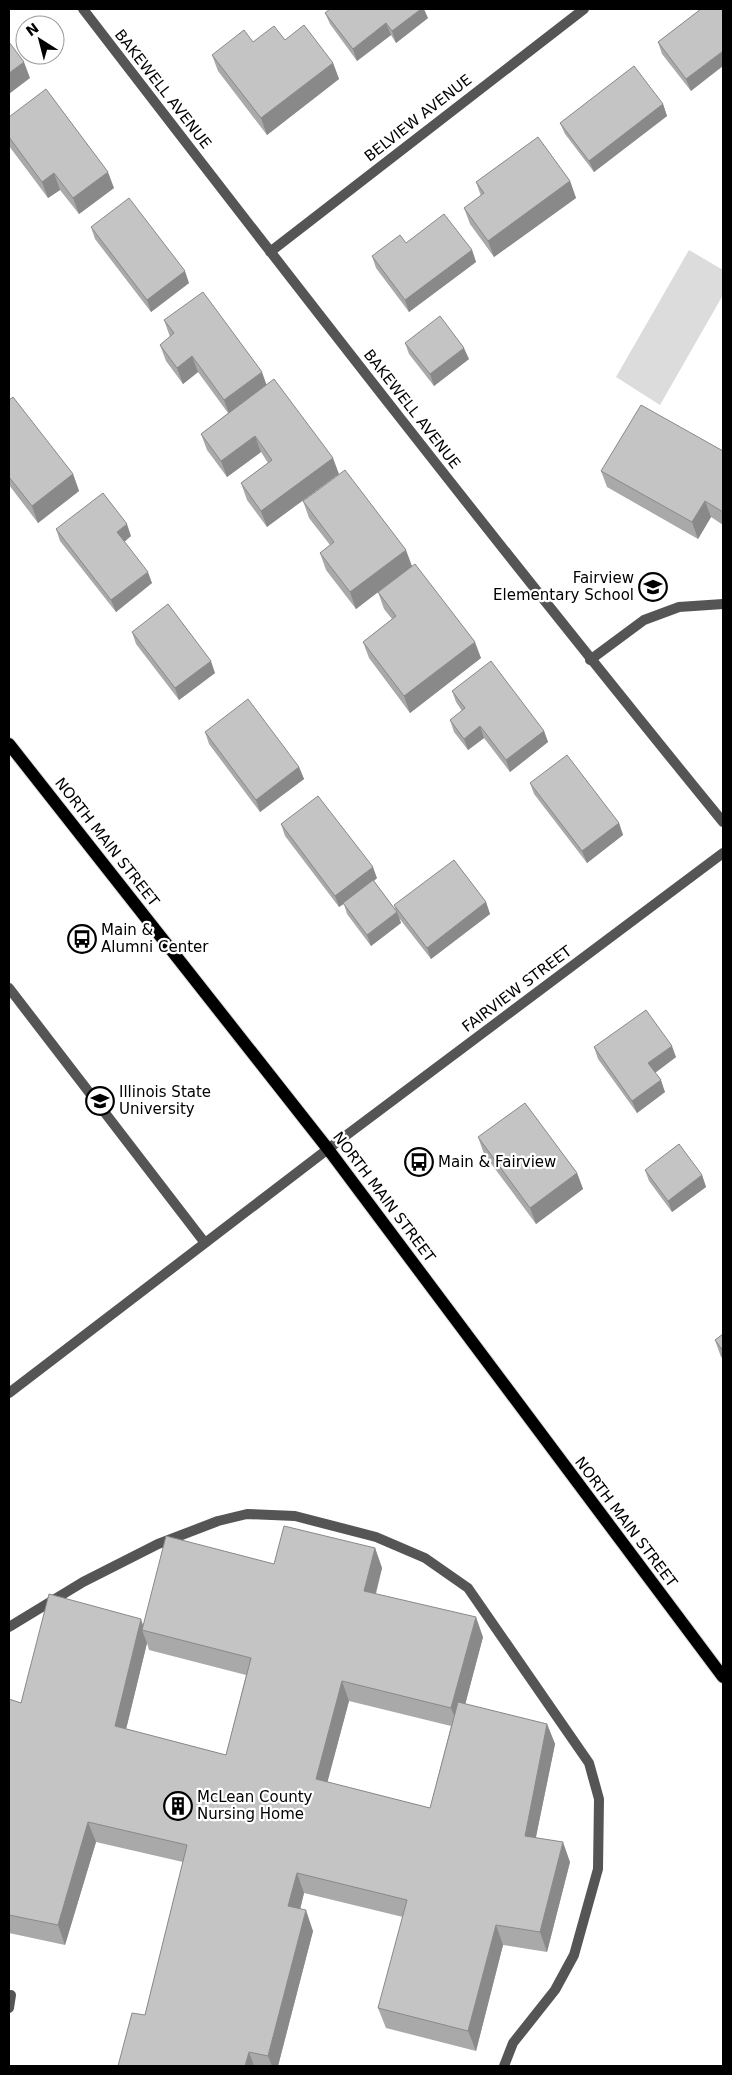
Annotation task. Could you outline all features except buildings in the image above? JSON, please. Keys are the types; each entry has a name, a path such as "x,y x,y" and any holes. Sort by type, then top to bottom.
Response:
{"main road":[{"name":"NORTH MAIN STREET","path":"9,744 328,1149 723,1677"}],"street":[{"name":"BAKEWELL AVENUE","path":"83,9 270,252 590,660 723,822"},
{"name":"BELVIEW AVENUE","path":"270,252 584,9"},
{"path":"590,660 644,620 679,607 723,604"},
{"name":"FAIRVIEW STREET","path":"9,1393 328,1149 723,853"},
{"path":"9,988 205,1243"},
{"path":"9,1627 83,1582 158,1544 218,1521 247,1514 296,1516 376,1537 425,1558 468,1588 589,1763 599,1799 598,1869 574,1955 555,1990 513,2044 504,2066"},
{"path":"9,1995 11,1995 9,2008"}],"shaded area":[{"path":"689,250 723,270 723,295 660,405 616,377"}],"place":[{"name":"Fairview Elementary School","path":"653,587"},
{"name":"Main & Alumni Center","path":"82,939"},
{"name":"Illinois State University","path":"100,1101"},
{"name":"Main & Fairview","path":"419,1162"},
{"name":"McLean County Nursing Home","path":"178,1806"}]}
